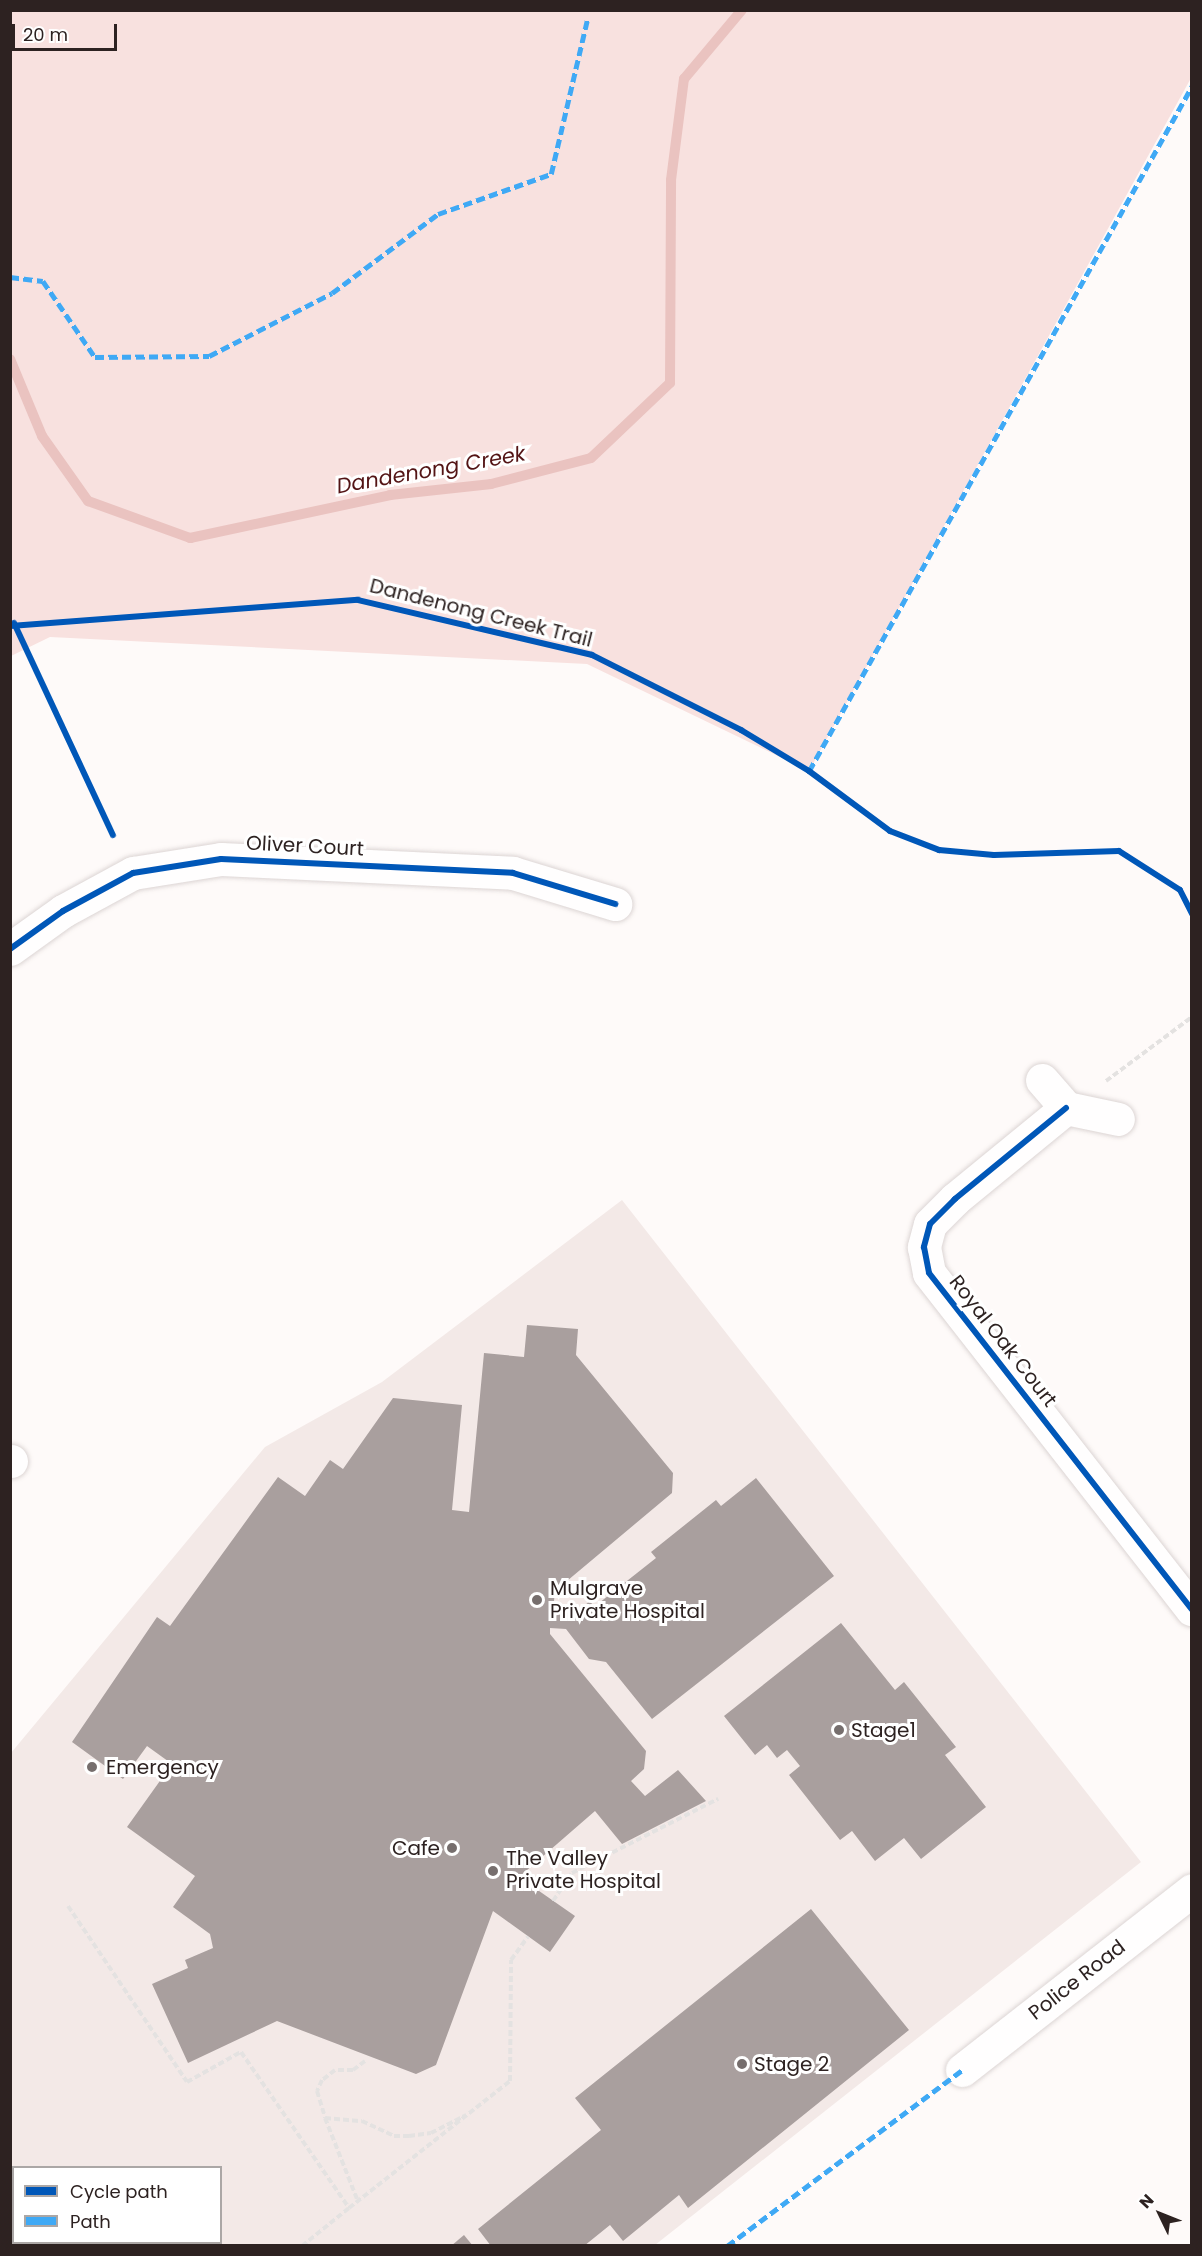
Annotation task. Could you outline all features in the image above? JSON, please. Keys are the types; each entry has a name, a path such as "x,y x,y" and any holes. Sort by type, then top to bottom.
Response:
{"street":[{"name":"Oliver Court","path":"10,949 63,911 133,873 221,859 513,873 615,904"},
{"path":"1042,1080 1066,1108 1118,1119"},
{"name":"Royal Oak Court","path":"1066,1108 955,1198 930,1224 924,1247 929,1273 1191,1610"},
{"name":"Police Road","path":"962,2070 1191,1890"}],"path":[{"path":"1095,1083 1106,1081 1191,1017"},
{"path":"553,1901 572,1873 718,1799"},
{"path":"68,1906 187,2082 241,2052 349,2208"},
{"path":"302,2246 357,2199 475,2111 510,2081 511,1960 528,1937"},
{"path":"357,2199 317,2091 322,2080 335,2070 353,2070 366,2061"},
{"path":"326,2118 362,2121 394,2136 409,2136 431,2133 475,2111"}],"shaded area":[{"path":"11,10 1191,11 1191,78 809,771 587,664 50,637 11,656"},
{"name":"Mulgrave Private Hospital","path":"622,1200 1141,1862 655,2245 11,2246 11,1753 265,1447 382,1382"}],"building":[{"name":"The Valley Private Hospital","path":"527,1325 578,1329 576,1355 673,1473 672,1493 555,1591 553,1611 574,1614 590,1601 594,1607 656,1558 651,1552 716,1500 721,1506 756,1478 834,1576 652,1719 606,1662 589,1659 566,1629 550,1628 550,1634 646,1751 644,1769 631,1781 645,1796 678,1770 706,1801 622,1844 595,1811 519,1877 575,1916 550,1952 493,1911 436,2065 416,2074 277,2021 188,2063 152,1984 188,1968 185,1960 213,1948 210,1934 173,1907 195,1876 127,1827 172,1764 147,1746 123,1779 72,1742 157,1617 170,1626 278,1477 305,1496 330,1460 343,1469 393,1398 462,1405 452,1510 469,1512 484,1353 524,1357"},
{"name":"Stage1","path":"841,1623 895,1690 904,1682 956,1747 945,1755 986,1807 921,1859 904,1838 875,1861 852,1831 840,1840 789,1775 800,1766 787,1750 777,1758 767,1745 755,1755 724,1716"},
{"name":"Stage 2","path":"811,1909 909,2030 688,2208 679,2195 623,2241 610,2225 584,2246 491,2246 478,2229 601,2130 575,2098"},
{"path":"464,2235 473,2246 451,2246"}],"waterway":[{"name":"Dandenong Creek","path":"10,359 42,436 88,501 190,538 390,495 491,484 591,458 670,383 671,180 684,79 742,10"}],"marked path":[{"path":"10,277 43,281 95,357 209,356 332,293 438,214 551,174 587,20"},
{"path":"809,771 1192,86"},
{"path":"727,2246 962,2070"}],"cycle path":[{"name":"Dandenong Creek Trail","path":"10,626 358,600 592,655 741,730 809,771 890,831 939,850 994,855 1119,851 1180,890 1192,914"},
{"path":"14,623 113,835"},
{"path":"10,949 63,911 133,873 221,859 513,873 615,904"},
{"path":"1066,1108 955,1199 930,1224 924,1247 929,1273 1192,1610"}],"place":[{"name":"Mulgrave Private Hospital","path":"537,1600"},
{"name":"Stage1","path":"839,1730"},
{"name":"Emergency","path":"92,1767"},
{"name":"Cafe","path":"452,1848"},
{"name":"The Valley Private Hospital","path":"493,1871"},
{"name":"Stage 2","path":"742,2064"}]}
